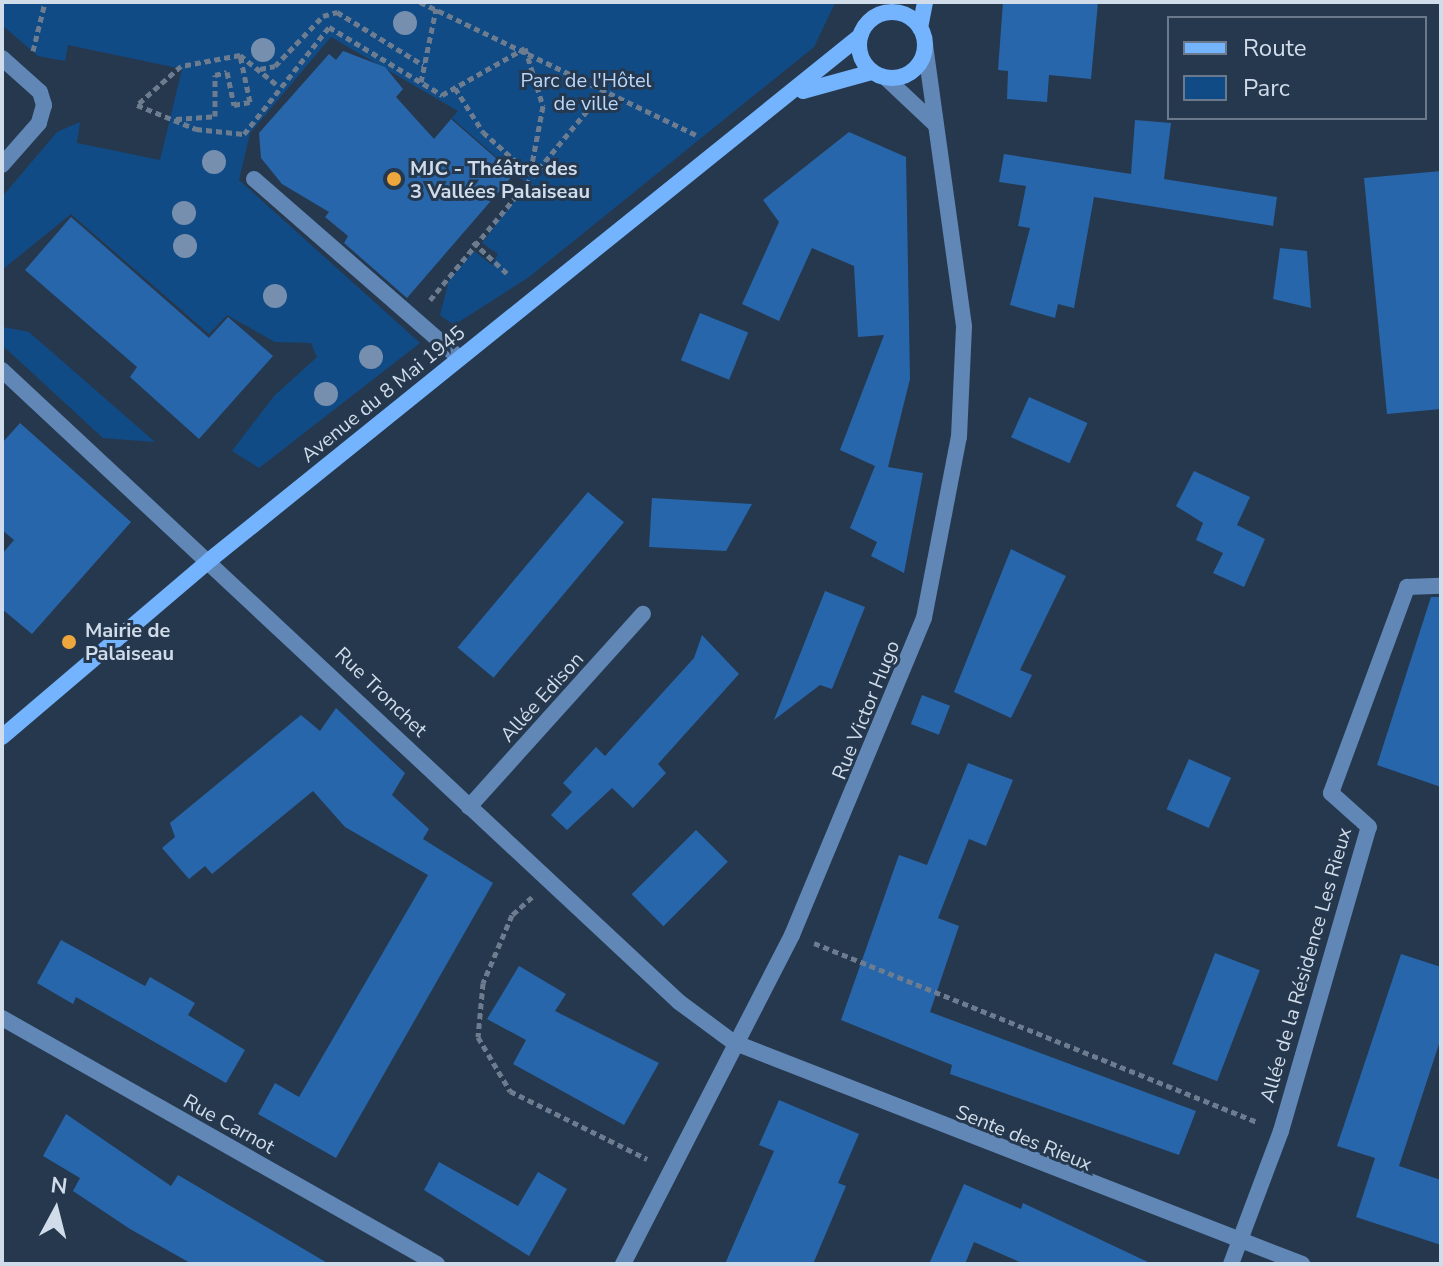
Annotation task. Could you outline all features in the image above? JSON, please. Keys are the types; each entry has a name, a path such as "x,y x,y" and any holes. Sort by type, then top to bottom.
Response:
{"main road":[{"path":"920,28 906,15 880,8 860,36 860,56 880,76 918,67 925,45 920,28 925,2"},
{"name":"Avenue du 8 Mai 1945","path":"2,737 211,559 459,358 797,92 860,36"},
{"name":"Avenue du 8 Mai 1945","path":"797,92 880,76"}],"street":[{"name":"Rue Victor Hugo","path":"623,1264 733,1042 792,935 882,728 924,618 947,525 964,326 925,45"},
{"path":"2,58 24,75 44,105 39,123 2,165"},
{"path":"880,76 936,125"},
{"path":"254,179 459,358"},
{"name":"Rue Tronchet","path":"2,370 211,559 469,807 679,1002 733,1042"},
{"name":"Allée de la Résidence Les Rieux","path":"1231,1264 1281,1131 1369,827 1331,793 1407,587 1441,586"},
{"name":"Allée Edison","path":"469,807 643,614"},
{"name":"Rue Carnot","path":"2,1018 437,1264"},
{"name":"Sente des Rieux","path":"733,1042 1238,1245 1302,1264"}],"path":[{"path":"24,75 45,2"},
{"path":"420,2 525,48 700,137"},
{"path":"421,82 436,9"},
{"path":"259,70 275,66 323,16 337,12 423,65"},
{"path":"277,85 240,55 181,66 137,105 170,119 244,134 277,85 329,27 442,95 525,48"},
{"path":"525,48 543,106 530,174"},
{"path":"170,119 215,116 215,75 227,72 234,105 250,102 240,55"},
{"path":"455,88 483,132 530,174"},
{"path":"421,323 438,284 605,89"},
{"path":"473,242 510,276"},
{"path":"536,893 512,915 483,983 478,1037 510,1091 648,1159"},
{"path":"792,935 1281,1131"}],"green space":[{"name":"Parc de l'Hôtel de ville","path":"2,2 835,3 814,47 529,277 454,325 440,315 449,280 474,251 492,265 498,254 482,243 527,184 452,118 458,111 331,37 250,133 239,180 420,343 259,468 232,451 274,396 317,357 311,343 275,342 227,315 209,334 71,214 2,270 2,197 57,132 80,122 77,143 160,160 182,69 68,45 65,61 38,56 2,25"},
{"path":"3,327 29,332 155,442 103,438 2,345"}],"building":[{"path":"1003,2 1098,2 1091,79 1049,75 1047,102 1007,99 1008,71 998,70"},
{"name":"MJC - Théâtre des 3 Vallées Palaiseau","path":"343,51 385,67 403,89 396,97 434,139 451,119 514,174 407,298 344,243 348,236 325,217 329,212 282,184 261,158 259,133 329,54 336,60"},
{"path":"1135,120 1171,123 1164,179 1277,197 1273,226 1094,197 1074,308 1058,304 1055,318 1010,305 1030,228 1018,226 1026,186 999,182 1004,154 1131,174"},
{"path":"849,132 906,157 910,379 888,467 923,473 904,573 871,556 877,542 850,528 875,466 840,450 884,335 858,337 854,266 812,248 779,321 742,304 779,222 763,200"},
{"path":"1441,171 1441,409 1387,414 1364,178"},
{"path":"71,217 209,338 228,317 273,356 199,439 130,377 137,367 25,270"},
{"path":"1280,248 1307,251 1311,308 1273,299"},
{"path":"700,313 748,332 729,380 681,360"},
{"path":"1029,397 1087,423 1070,463 1011,437"},
{"path":"20,423 131,522 32,634 2,609 2,554 14,540 2,530 2,443"},
{"path":"1194,471 1250,497 1237,525 1265,539 1244,587 1213,573 1223,553 1196,540 1203,523 1176,506"},
{"path":"588,492 624,522 494,678 458,648"},
{"path":"652,498 752,504 726,551 649,547"},
{"path":"1011,549 1066,576 1020,670 1032,675 1011,718 954,692"},
{"path":"825,591 865,607 832,689 820,685 774,720"},
{"path":"1431,597 1441,597 1441,787 1377,765"},
{"path":"702,635 739,674 658,764 666,773 633,808 612,788 567,830 551,815 572,792 563,783 596,747 605,756 694,658"},
{"path":"922,695 950,706 939,735 911,724"},
{"path":"336,708 405,773 392,795 429,829 423,839 493,883 336,1158 258,1114 275,1083 299,1097 428,875 345,827 313,791 212,874 205,866 189,879 162,848 175,837 170,823 301,715 320,731"},
{"path":"1189,759 1231,778 1209,828 1167,809"},
{"path":"968,763 1013,780 986,846 969,839 938,918 959,926 930,1012 1196,1111 1179,1155 950,1074 952,1065 841,1020 899,855 927,865"},
{"path":"696,830 728,862 663,926 632,894"},
{"path":"61,940 145,986 150,977 195,1003 188,1015 245,1050 226,1083 76,997 73,1004 37,983"},
{"path":"1215,953 1260,970 1217,1081 1172,1064"},
{"path":"1401,954 1441,967 1441,1038 1399,1166 1441,1180 1441,1245 1356,1217 1375,1158 1337,1146"},
{"path":"519,966 566,994 555,1011 659,1063 624,1125 513,1064 526,1040 487,1019"},
{"path":"779,1100 859,1134 838,1183 846,1186 813,1264 725,1264 774,1151 759,1145"},
{"path":"66,1114 171,1186 178,1175 329,1264 192,1264 130,1229 73,1191 80,1178 43,1156"},
{"path":"439,1162 518,1206 538,1172 567,1189 529,1256 424,1190"},
{"path":"964,1184 1021,1209 1023,1203 1152,1264 1024,1264 974,1242 965,1264 929,1264"}],"place":[{"name":"MJC - Théâtre des 3 Vallées Palaiseau","path":"394,179"},
{"name":"Mairie de Palaiseau","path":"69,642"}]}
